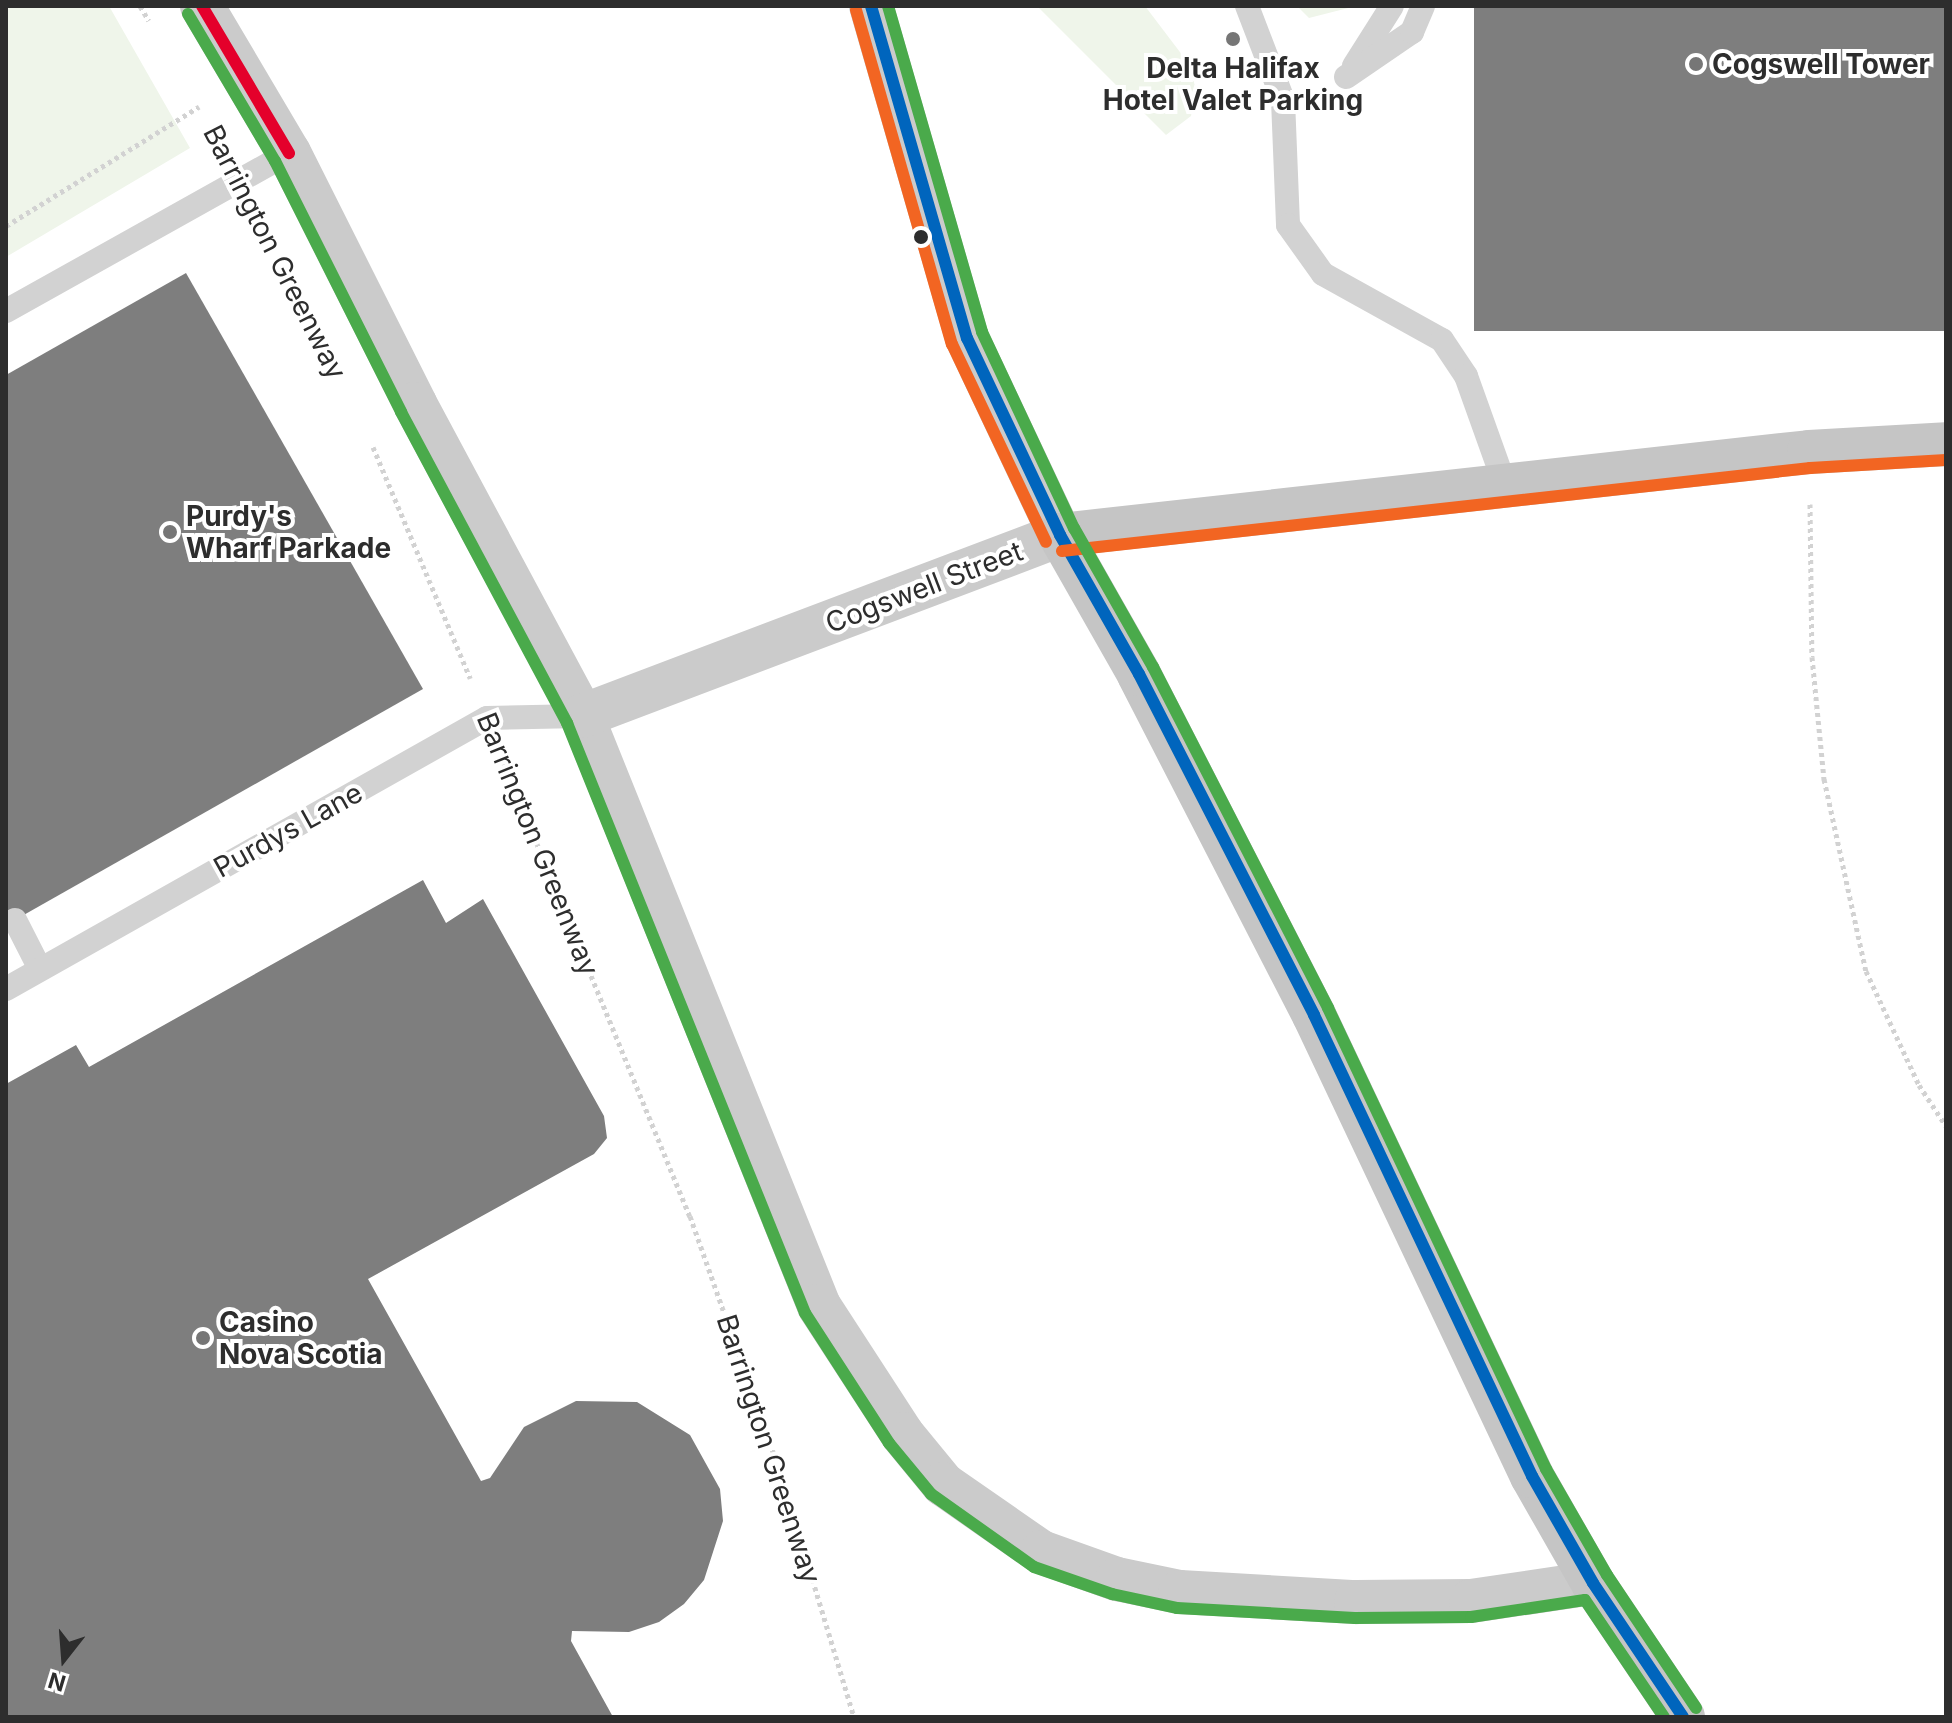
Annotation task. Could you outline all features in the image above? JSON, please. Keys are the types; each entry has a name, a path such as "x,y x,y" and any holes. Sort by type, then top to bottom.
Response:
{"main road":[{"name":"Cogswell Street","path":"1060,535 1809,452 1946,444"},
{"path":"1060,535 1139,674 1314,1015 1525,1462 1593,1583 1683,1717"}],"street":[{"path":"202,6 289,153 415,404 582,716 819,1306 902,1434 943,1484 1041,1552 1117,1579 1180,1592 1356,1602 1471,1601 1593,1583"},
{"path":"871,6 967,338 1060,535"},
{"name":"Cogswell Street","path":"582,716 1060,535"}],"lane":[{"path":"1247,6 1283,100 1288,225 1323,274 1442,340 1466,376 1505,485"},
{"path":"1392,6 1346,77 1412,32 1423,6"},
{"path":"6,311 289,153"},
{"name":"Purdys Lane","path":"6,989 487,718 582,716"},
{"path":"15,920 40,969"}],"path":[{"path":"140,6 155,31"},
{"name":"Barrington Greenway","path":"193,94 238,180"},
{"path":"6,226 201,106"},
{"name":"Barrington Greenway","path":"372,443 690,1216 780,1472 854,1717"},
{"path":"1809,452 1812,657 1824,779 1866,971 1919,1085 1946,1126"}],"shaded area":[{"path":"6,6 109,6 190,148 6,257"},
{"path":"1037,6 1145,6 1189,64 1196,90 1191,116 1166,135"},
{"path":"1297,6 1356,6 1309,18"}],"building":[{"path":"1474,6 1946,6 1946,331 1474,331"},
{"name":"Purdy's Wharf Parkade","path":"186,273 423,689 6,925 6,375"},
{"name":"Casino Nova Scotia","path":"423,880 446,923 483,899 604,1116 607,1138 594,1154 368,1279 481,1481 490,1478 524,1427 576,1401 637,1402 690,1435 720,1489 723,1521 704,1580 684,1604 659,1622 629,1632 572,1631 571,1641 613,1717 6,1717 6,1084 76,1045 89,1067"}],"transit line":[{"path":"202,6 289,153"},
{"path":"871,6 967,338 1060,535 1139,674 1314,1015 1532,1476 1593,1583 1683,1717"},
{"path":"888,6 982,332 1074,528 1153,667 1328,1008 1546,1469 1607,1575 1696,1708"},
{"path":"856,10 952,344 1046,542"},
{"path":"188,14 275,161 401,412 567,723 805,1313 889,1443 931,1494 1034,1567 1112,1594 1177,1608 1355,1618 1471,1617 1585,1600 1664,1717"},
{"path":"1062,551 1810,468 1946,460"}],"place":[{"name":"Delta Halifax Hotel Valet Parking","path":"1233,39"},
{"name":"Cogswell Tower","path":"1696,64"},
{"name":"Purdy's Wharf Parkade","path":"170,532"},
{"name":"Casino Nova Scotia","path":"203,1338"}]}
